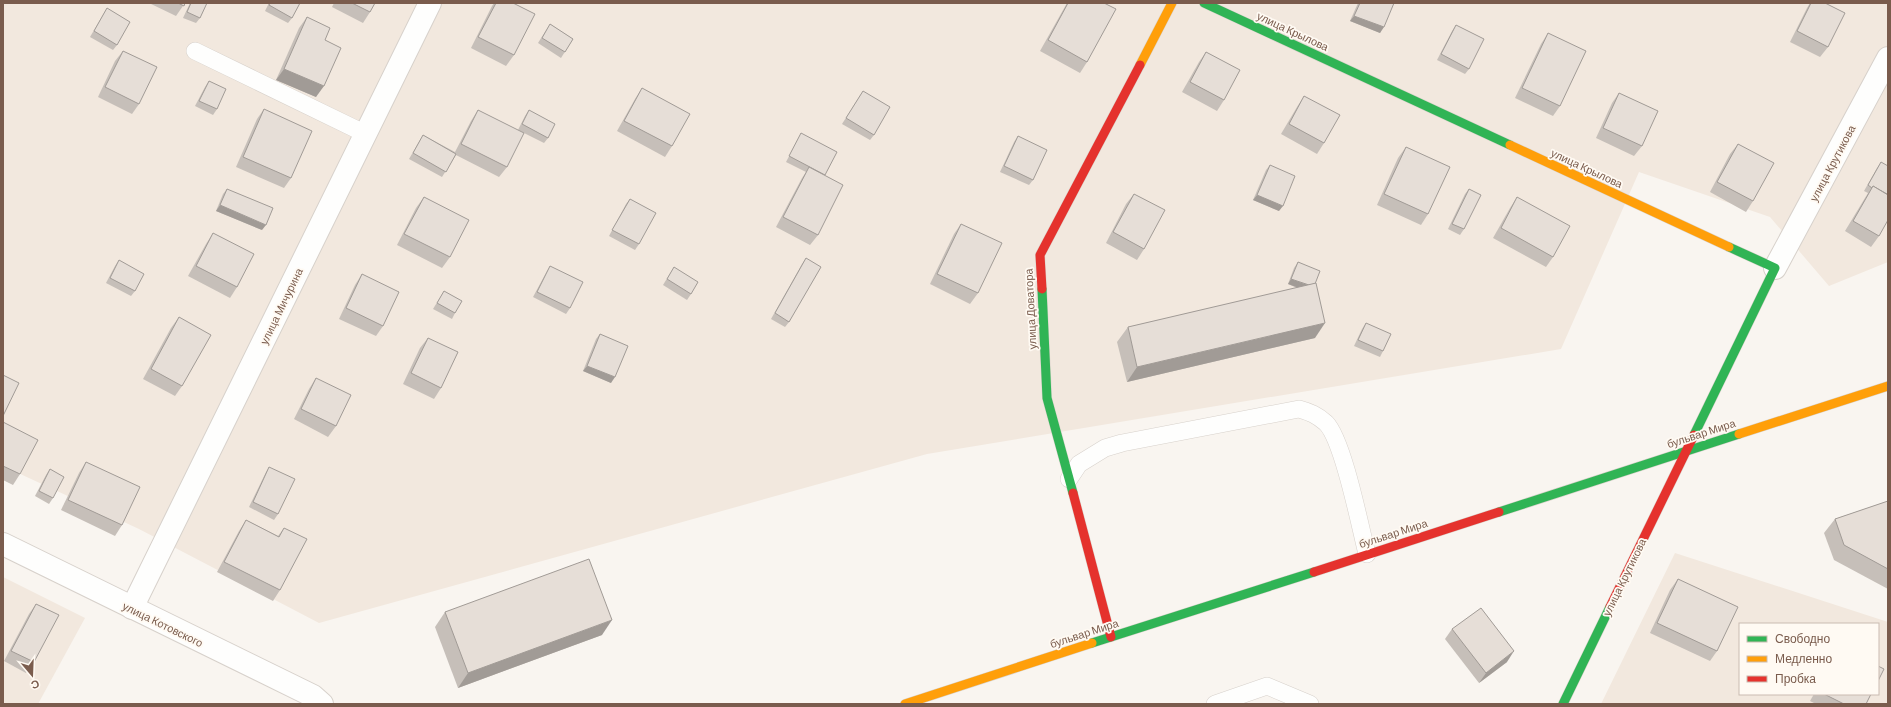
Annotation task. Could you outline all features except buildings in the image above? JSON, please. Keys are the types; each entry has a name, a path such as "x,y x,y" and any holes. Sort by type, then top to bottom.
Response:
{"street":[{"name":"улица Мичурина","path":"132,608 430,3"},
{"name":"улица Доватора","path":"1112,637 1047,398 1040,255 1172,3"},
{"name":"улица Крылова","path":"1204,3 1775,268"},
{"name":"улица Крутикова","path":"1775,268 1888,58"},
{"path":"1685,451 1775,268"},
{"name":"бульвар Мира","path":"905,704 1888,386"},
{"name":"улица Крутикова","path":"1563,704 1685,451"},
{"name":"улица Котовского","path":"3,544 313,696 322,704"}],"lane":[{"path":"195,51 366,134"},
{"path":"1068,479 1079,464 1105,448 1122,443 1299,409 1315,413 1327,424 1338,442 1367,554"},
{"path":"1215,704 1267,686 1310,704"}],"shaded area":[{"path":"3,3 1888,3 1888,262 1829,286 1770,217 1639,172 1561,349 927,454 319,623 139,529 3,466"},
{"path":"1675,553 1888,622 1888,704 1601,704"},
{"path":"3,577 85,618 38,704 3,704"}],"traffic: fast":[{"path":"1204,3 1510,145"},
{"path":"1694,435 1775,268 1729,247"},
{"path":"1042,289 1047,398 1073,493"},
{"path":"1499,512 1739,434"},
{"path":"1092,643 1314,572"},
{"path":"1563,704 1610,607"}],"traffic: slow":[{"path":"1140,65 1172,3"},
{"path":"1510,145 1729,247"},
{"path":"1739,434 1888,386"},
{"path":"905,704 1092,643"}],"traffic: jam":[{"path":"1042,289 1040,255 1140,65"},
{"path":"1610,607 1694,435"},
{"path":"1073,493 1111,637"},
{"path":"1314,572 1499,512"}]}
